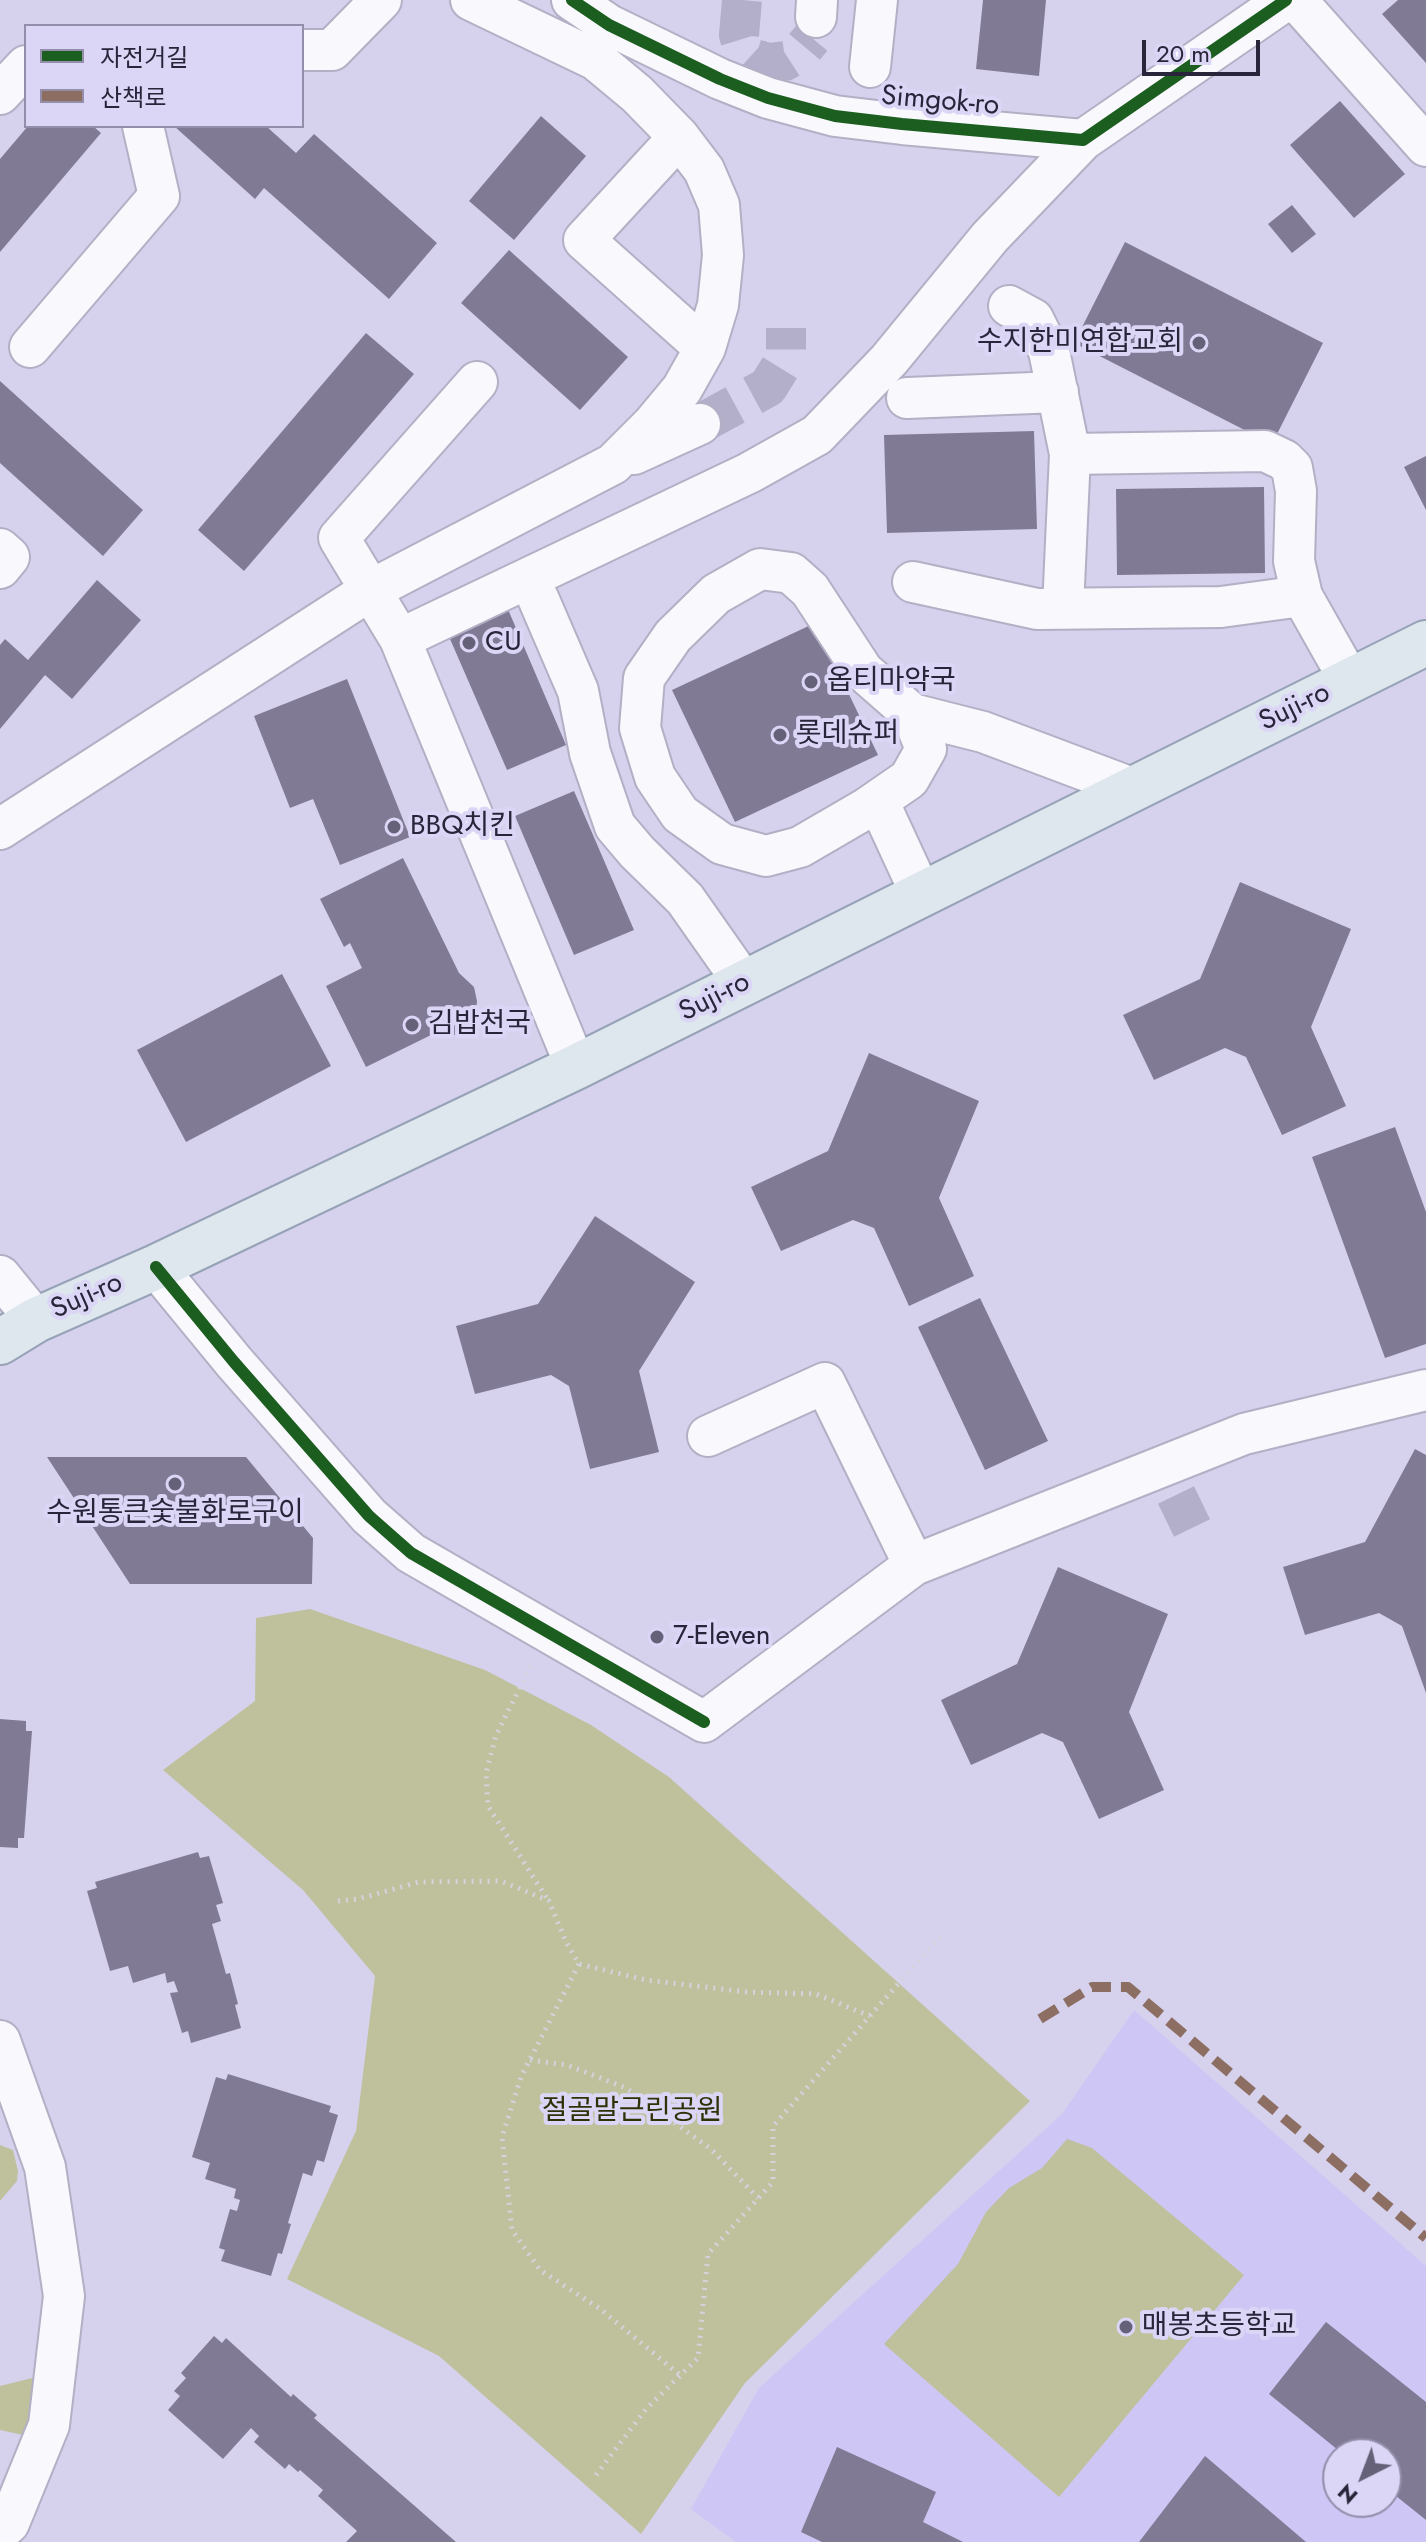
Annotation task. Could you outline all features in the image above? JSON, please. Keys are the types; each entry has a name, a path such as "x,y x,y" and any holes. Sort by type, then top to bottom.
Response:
{"main road":[{"name":"Suji-ro","path":"18,1331 576,1067 1426,643"}],"street":[{"path":"304,50 332,50 381,0"},
{"path":"471,0 596,60 637,94 679,137 704,170 719,205 722,267 718,305 705,348 682,389 613,464"},
{"name":"Simgok-ro","path":"572,0 609,25 720,79 768,98 835,116 1083,140"},
{"path":"870,67 877,0"},
{"path":"400,639 749,473 817,435 889,360 990,237 1083,140 1286,0"},
{"path":"1296,0 1426,146"},
{"path":"0,94 24,68"},
{"path":"30,347 159,196 143,128"},
{"path":"679,137 584,240 705,348"},
{"path":"1009,306 1033,319 1049,351 1070,454 1063,608"},
{"path":"477,382 339,538 400,639 576,1067"},
{"path":"907,398 1058,392"},
{"path":"2,825 369,591 613,464 700,424"},
{"path":"1070,454 1265,451 1284,460 1292,468 1296,491 1294,561 1302,596 1350,681"},
{"path":"0,549 9,557 0,568"},
{"path":"760,569 791,573 810,590 863,671 912,714 926,749 909,779 800,847 766,856 722,844 680,814 655,777 640,728 644,678 673,636 716,594 760,569"},
{"path":"913,582 1037,609 1221,607 1302,596"},
{"path":"538,598 578,691 590,753 615,826 685,899 744,983"},
{"path":"912,714 983,732 1132,788"},
{"path":"878,801 921,894"},
{"path":"156,1267 234,1362 369,1516 411,1553 704,1722 914,1565 1170,1480 1244,1434 1426,1390"},
{"path":"0,1276 18,1331"},
{"path":"708,1436 825,1383 914,1565"},
{"path":"0,2041 45,2167 64,2296 49,2425 9,2523 0,2531"}],"path":[{"path":"549,1631 496,1735 486,1773 488,1806 549,1901 579,1964 646,1980 747,1992 816,1994 870,2016"},
{"path":"338,1901 358,1899 419,1882 501,1881 549,1901"},
{"path":"596,2475 646,2409 698,2358 708,2254 773,2182 773,2126 943,1933"},
{"path":"579,1964 521,2077 502,2137 512,2230 540,2270 599,2308 681,2376"},
{"path":"530,2060 567,2065 626,2088 711,2149 758,2198"}],"shaded area":[{"name":"매봉초등학교","path":"1134,2010 1426,2266 1426,2542 736,2542 691,2509 759,2388 1062,2114"}],"green space":[{"name":"절골말근린공원","path":"310,1609 485,1670 591,1725 669,1777 1030,2101 745,2383 641,2534 439,2356 287,2279 356,2131 375,1976 303,1890 163,1770 255,1701 256,1618"},
{"path":"1067,2139 1092,2148 1244,2275 1059,2497 884,2344 958,2264 986,2212 1009,2188 1042,2168"},
{"path":"0,2145 13,2150 18,2171 17,2181 0,2201"},
{"path":"32,2378 43,2390 41,2439 0,2430 0,2386"}],"building":[{"path":"983,0 1046,0 1039,76 976,69"},
{"path":"1398,0 1426,0 1426,63 1382,14"},
{"path":"1340,101 1405,174 1354,218 1290,145"},
{"path":"541,116 586,156 514,240 469,201"},
{"path":"26,128 95,128 101,133 0,252 0,159"},
{"path":"176,128 268,128 296,153 314,134 437,243 389,299 264,188 255,199"},
{"path":"1292,205 1316,234 1292,253 1268,224"},
{"name":"수지한미연합교회","path":"1125,242 1323,343 1272,444 1074,343"},
{"path":"509,250 628,357 580,410 461,303"},
{"path":"366,333 414,374 244,571 198,530"},
{"path":"0,381 143,510 103,556 0,463"},
{"path":"1034,431 1037,529 887,533 884,435"},
{"path":"1426,456 1426,510 1404,467"},
{"path":"1264,487 1265,573 1117,575 1116,489"},
{"path":"97,580 141,620 72,699 45,675 0,729 0,645 5,639 28,660"},
{"path":"507,607 566,745 507,770 447,632"},
{"path":"815,623 878,755 735,822 672,690"},
{"path":"347,679 410,837 340,865 313,799 290,808 254,716"},
{"path":"574,791 634,930 574,955 515,816"},
{"path":"403,858 459,973 474,987 476,1014 458,1034 445,1037 431,1035 366,1067 326,986 362,968 350,943 344,947 320,899"},
{"path":"1240,882 1351,929 1311,1027 1346,1106 1282,1135 1246,1057 1225,1048 1154,1080 1123,1015 1200,979"},
{"path":"282,974 331,1066 186,1142 137,1050"},
{"path":"869,1053 979,1101 939,1198 974,1276 909,1306 874,1228 853,1220 781,1251 751,1187 828,1151"},
{"path":"1395,1127 1426,1212 1426,1344 1385,1358 1312,1157"},
{"path":"595,1216 695,1282 639,1371 659,1452 590,1469 569,1386 551,1375 475,1394 456,1326 538,1304"},
{"path":"980,1298 1048,1441 985,1470 918,1327"},
{"path":"1415,1449 1426,1455 1426,1693 1402,1626 1379,1613 1305,1635 1283,1567 1365,1542"},
{"path":"47,1457 246,1457 313,1538 312,1584 130,1584"},
{"path":"1058,1567 1168,1614 1129,1712 1164,1790 1099,1819 1063,1742 1042,1733 971,1765 941,1700 1017,1664"},
{"path":"0,1719 26,1721 26,1731 32,1731 24,1838 18,1838 18,1848 0,1847"},
{"path":"198,1852 200,1858 209,1856 223,1903 216,1905 221,1921 212,1924 226,1974 230,1973 241,2028 191,2043 188,2031 182,2033 170,1993 178,1992 174,1981 167,1983 165,1973 133,1983 128,1966 110,1971 87,1891 97,1888 95,1882"},
{"path":"228,2074 331,2106 329,2112 338,2115 324,2162 317,2160 312,2176 303,2173 282,2254 278,2253 271,2276 221,2261 225,2250 219,2248 230,2209 237,2211 240,2200 234,2198 236,2189 205,2179 210,2163 192,2157 216,2077 226,2080"},
{"path":"1326,2322 1426,2402 1426,2520 1402,2501 1402,2438 1323,2438 1269,2394"},
{"path":"214,2336 222,2343 226,2338 291,2397 293,2394 317,2415 314,2418 456,2542 346,2542 357,2531 318,2496 323,2490 300,2470 298,2472 289,2464 285,2469 254,2442 259,2436 251,2428 223,2459 168,2410 180,2396 174,2391 186,2378 181,2373"},
{"path":"837,2447 936,2492 923,2522 963,2542 822,2542 801,2532"},
{"path":"1205,2456 1306,2542 1139,2542"}],"tunnel":[{"path":"742,0 739,35 743,48 755,59 768,63 785,61 802,50 812,38"},
{"path":"700,424 768,387 786,358 786,328"},
{"path":"1176,1495 1192,1528"}],"marked path":[{"path":"1040,2019 1092,1987 1128,1987 1426,2238"}],"cycle path":[{"path":"572,0 609,25 720,79 768,98 835,116 1083,140 1286,0"},
{"path":"156,1267 234,1362 369,1516 411,1553 704,1722"}],"place":[{"name":"수지한미연합교회","path":"1199,343"},
{"name":"CU","path":"469,643"},
{"name":"옵티마약국","path":"811,682"},
{"name":"롯데슈퍼","path":"780,735"},
{"name":"BBQ치킨","path":"394,827"},
{"name":"김밥천국","path":"412,1025"},
{"name":"수원통큰숯불화로구이","path":"175,1484"},
{"name":"7-Eleven","path":"657,1637"},
{"name":"매봉초등학교","path":"1126,2327"}]}
